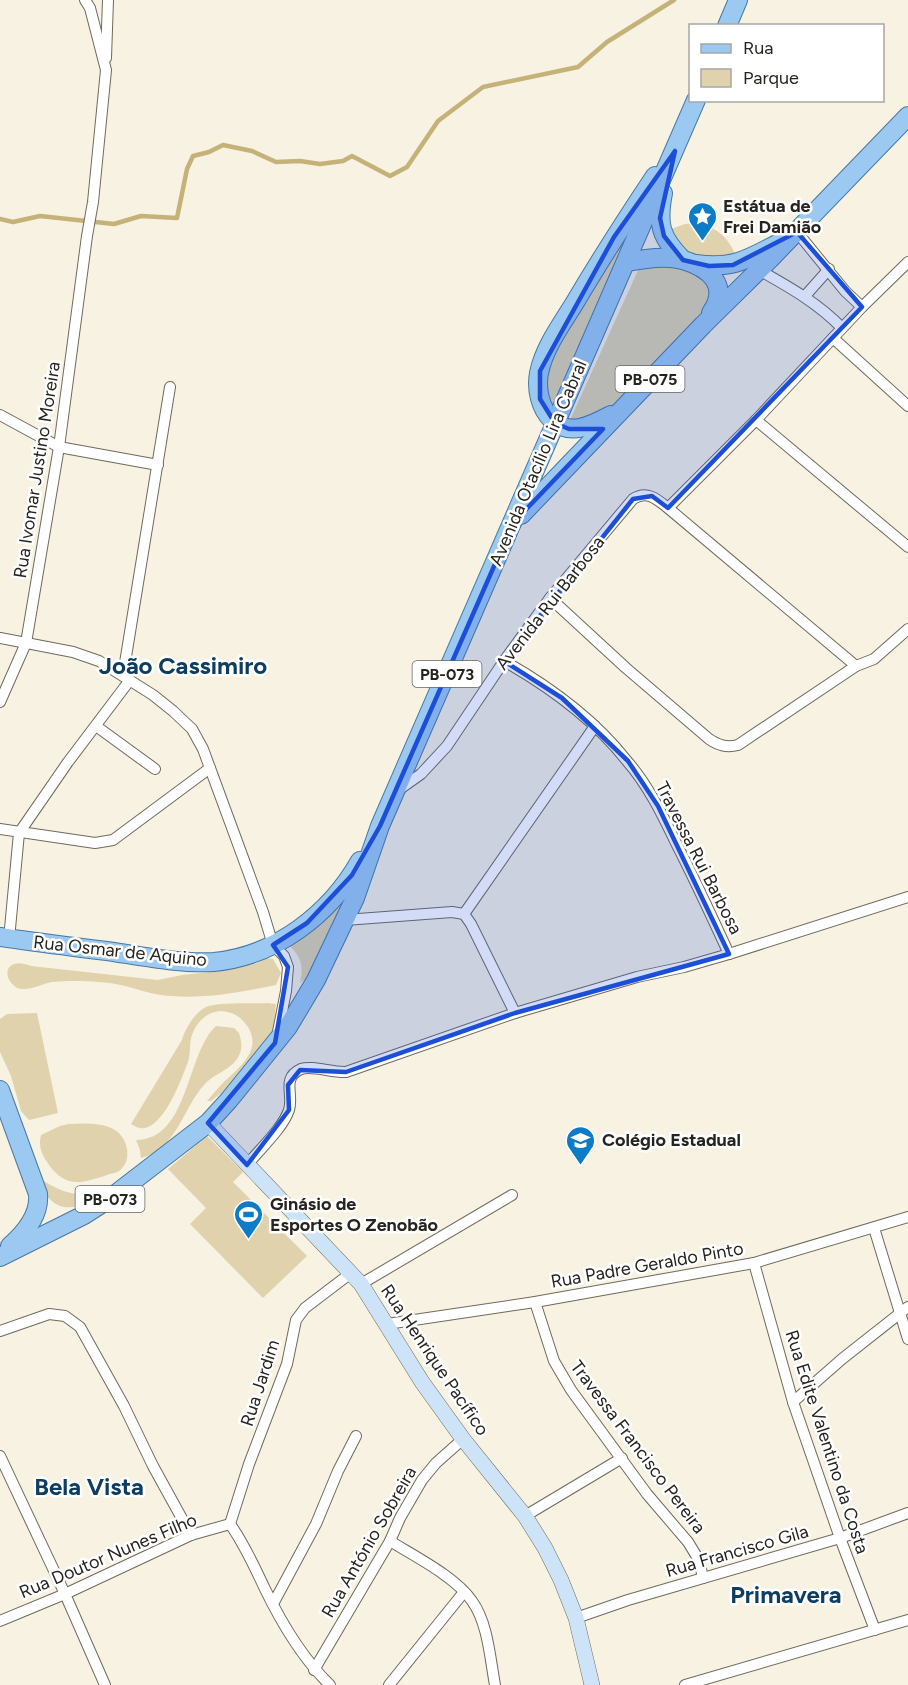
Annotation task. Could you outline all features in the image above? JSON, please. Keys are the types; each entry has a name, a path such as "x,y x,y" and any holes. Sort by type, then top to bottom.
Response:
{"main road":[{"path":"728,24 738,0"},
{"name":"Avenida Otacílio Lira Cabral","path":"345,920 380,826 695,102"},
{"name":"PB-075","path":"513,523 703,324 759,270 908,116"},
{"path":"675,151 664,191 660,218 664,236 672,248 687,261 708,273 719,287 716,306 703,324"},
{"path":"621,410 578,429 569,429 555,423 547,415 538,390 540,371 560,327 614,237 666,159 675,151"},
{"path":"627,262 656,258 709,266 733,265 744,262 793,235"},
{"name":"Avenida Otacílio Lira Cabral","path":"273,945 307,923 335,897 352,875 380,826"},
{"name":"PB-073","path":"0,1256 84,1215 112,1197 208,1123 288,1027 316,980 345,920"},
{"name":"Rua Osmar de Aquino","path":"4,938 167,960 213,962 238,958 273,945"},
{"path":"0,1090 38,1194 39,1204 28,1229 0,1256"},
{"name":"Rua Henrique Pacífico","path":"208,1123 356,1279 387,1324 422,1382 463,1439 525,1515 561,1580 576,1618 592,1685"}],"street":[{"path":"85,0 90,8 106,70"},
{"name":"Rua Ivomar Justino Moreira","path":"0,702 26,643 59,447 93,202 106,70 108,0"},
{"path":"793,235 862,307"},
{"path":"668,508 908,262"},
{"path":"805,296 828,269"},
{"path":"759,270 805,296 842,328"},
{"path":"833,338 908,406"},
{"path":"4,938 19,833 96,726 126,678 170,387"},
{"path":"0,415 59,447 158,465"},
{"path":"756,420 908,547"},
{"name":"Avenida Rui Barbosa","path":"395,792 421,774 447,746 550,598 633,499 639,495 652,496 668,508 856,666"},
{"path":"550,598 700,732 723,746 738,746 856,666 874,659 908,629"},
{"path":"0,638 73,652 99,661 153,695 192,729 203,749 273,945 284,956 288,967 286,991 275,1043"},
{"name":"Travessa Rui Barbosa","path":"504,661 562,698 595,726 628,761 658,806 729,954"},
{"path":"96,726 155,769"},
{"path":"464,914 595,726"},
{"path":"0,829 95,843 113,840 210,768"},
{"path":"247,1165 289,1110 289,1079 300,1070 308,1067 336,1073 346,1072 515,1013 637,977 729,954 908,897"},
{"path":"345,920 452,912 464,914 515,1013"},
{"name":"Rua Jardim","path":"230,1524 249,1464 286,1364 296,1320 305,1308 512,1195"},
{"name":"Rua Padre Geraldo Pinto","path":"387,1324 535,1302 754,1263 908,1217"},
{"path":"874,1228 903,1310 908,1339"},
{"name":"Rua Edite Valentino da Costa","path":"754,1263 793,1402 875,1630"},
{"name":"Travessa Francisco Pereira","path":"535,1302 554,1361 570,1390 647,1494 688,1542 699,1560 703,1578"},
{"path":"793,1402 903,1310"},
{"path":"0,1331 49,1314 65,1316 80,1327 191,1535"},
{"path":"273,1604 316,1524 338,1471 356,1436"},
{"name":"Rua António Sobreira","path":"314,1670 390,1541 400,1518 422,1480 436,1463 463,1439"},
{"path":"0,1456 105,1685"},
{"path":"525,1515 622,1458"},
{"name":"Rua Francisco Gila","path":"576,1618 628,1600 840,1538 908,1513"},
{"path":"230,1524 245,1545 273,1604 301,1652 314,1670 330,1685"},
{"name":"Rua Doutor Nunes Filho","path":"0,1621 65,1594 191,1535 230,1524"},
{"path":"390,1541 436,1569 472,1601 479,1614 485,1635 495,1685"},
{"path":"388,1685 464,1592"},
{"path":"685,1685 908,1620"}],"highlighted area":[{"path":"675,151 660,218 664,236 683,260 709,266 733,265 797,232 862,307 668,508 652,496 633,499 504,661 562,698 628,761 658,806 729,954 515,1013 346,1072 300,1070 288,1085 289,1110 247,1165 208,1123 275,1043 288,967 273,945 307,923 352,875 380,826 513,523 603,429 569,429 555,423 540,399 540,371 614,237"}],"green space":[{"path":"696,223 710,227 721,234 736,256 697,259 677,244 671,229"},
{"path":"631,226 554,408 546,387 549,364 566,330"},
{"path":"654,263 682,268 706,277 714,300 621,401 592,420 570,420 640,266"},
{"path":"349,896 312,974 300,983 302,972 300,962 289,945"},
{"path":"266,958 273,959 281,973 276,985 197,997 164,995 116,984 87,981 52,982 21,989 8,979 7,974 11,966 23,964 158,980 230,970 257,963"},
{"path":"219,1004 276,1004 273,1034 238,1080 211,1101 207,1101 246,1059 250,1052 252,1036 243,1020 234,1014 218,1012 207,1015 198,1024 191,1038 188,1062 167,1108 155,1123 146,1128 139,1128 131,1124 182,1040 188,1026 198,1013 206,1007"},
{"path":"37,1013 58,1113 29,1120 21,1111 11,1076 0,1052 0,1019 7,1014"},
{"path":"216,1026 234,1028 239,1033 241,1046 239,1056 230,1067 204,1085 178,1127 163,1146 153,1154 141,1158 136,1140 153,1136 167,1126 185,1093 198,1055"},
{"path":"69,1124 96,1124 119,1133 124,1140 127,1152 126,1161 121,1169 82,1182 69,1181 56,1173 40,1147 41,1135"},
{"name":"Ginásio de Esportes O Zenobão","path":"207,1136 243,1172 233,1182 307,1256 263,1298 190,1224 206,1208 168,1169"},
{"path":"39,1178 56,1188 71,1193 87,1194 106,1190 109,1192 86,1204 61,1206 47,1196"}],"waterway":[{"path":"0,219 13,222 40,216 114,224 141,216 177,218 187,169 193,156 223,145 252,151 276,162 300,161 320,164 343,161 352,156 390,176 407,167 438,121 483,87 578,67 607,42 674,0"}],"place":[{"name":"Estátua de Frei Damião","path":"702,242"},
{"name":"Colégio Estadual","path":"581,1166"},
{"name":"Ginásio de Esportes O Zenobão","path":"249,1240"}],"district":[{"name":"João Cassimiro","path":"183,666"},
{"name":"Bela Vista","path":"89,1487"},
{"name":"Primavera","path":"786,1595"}]}
